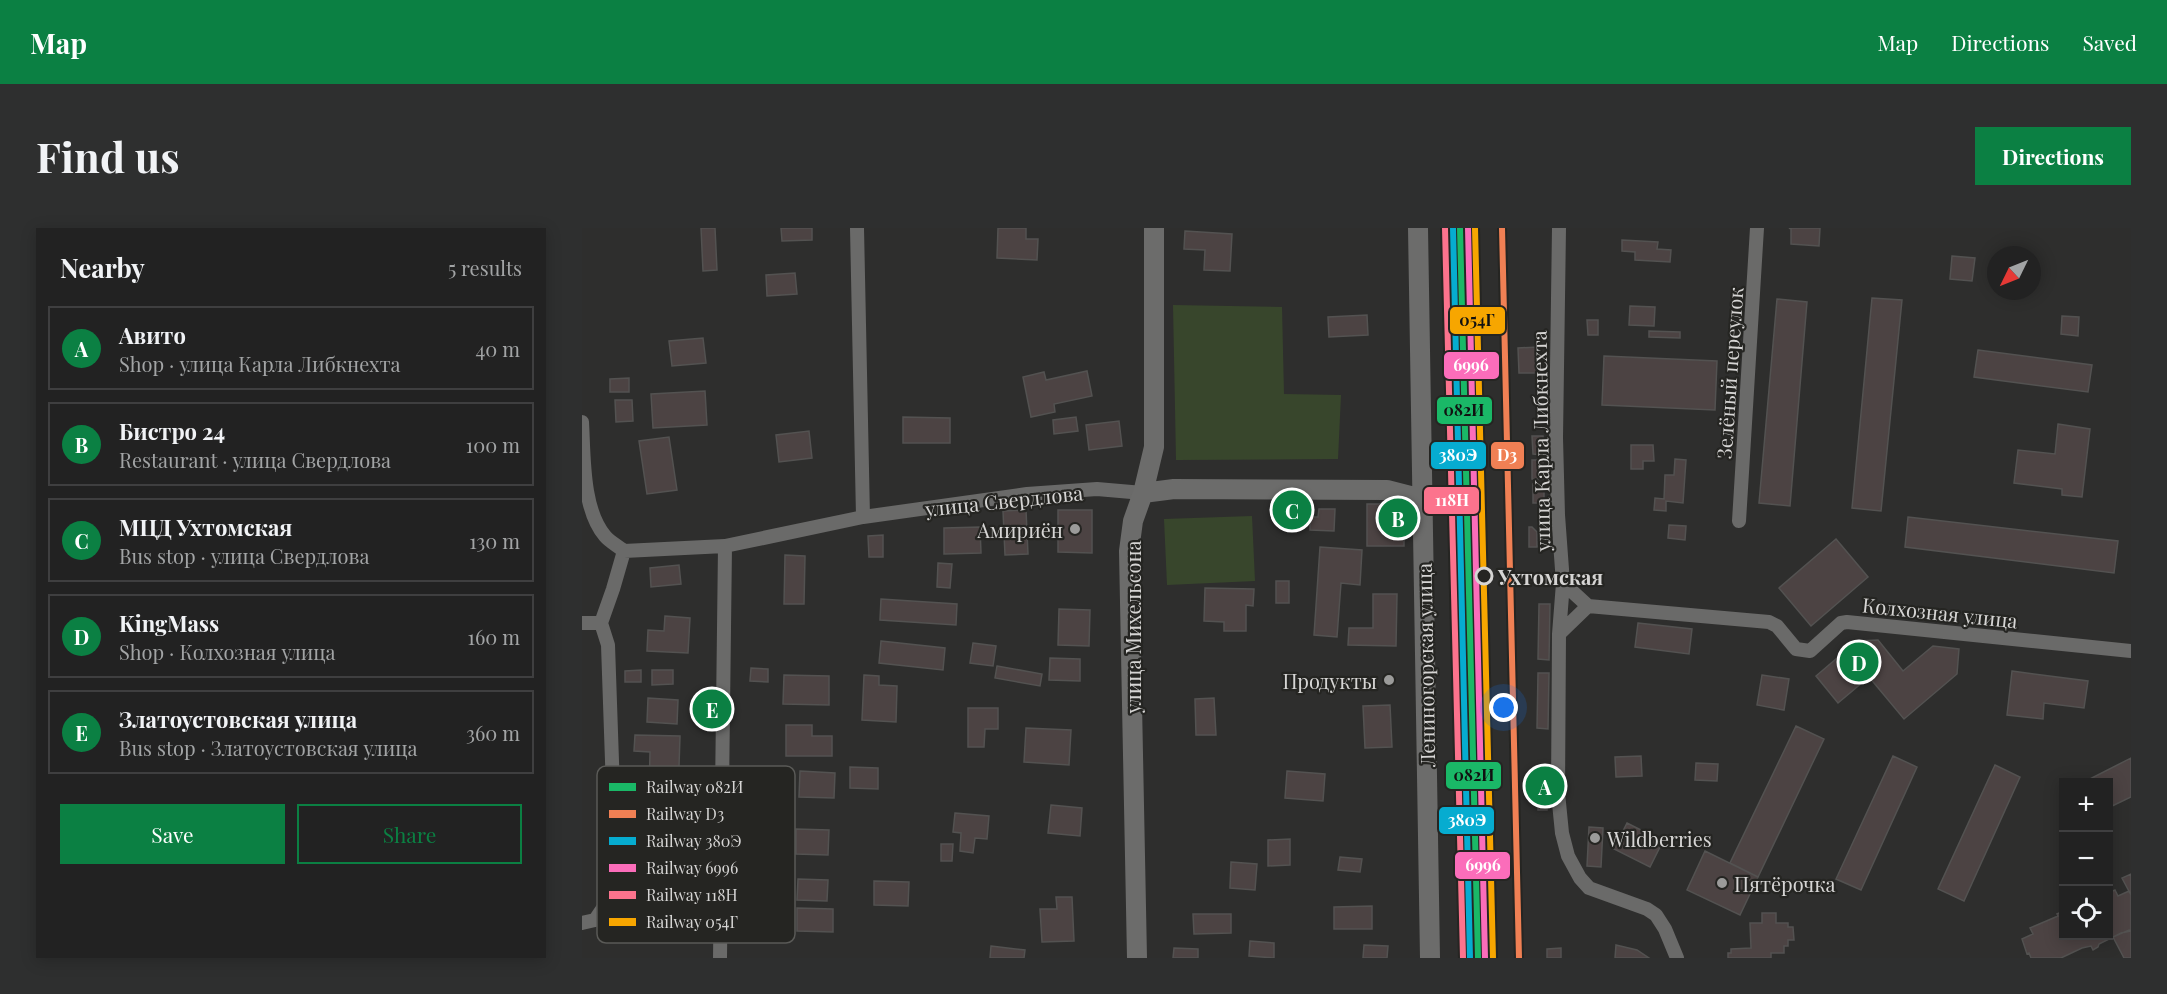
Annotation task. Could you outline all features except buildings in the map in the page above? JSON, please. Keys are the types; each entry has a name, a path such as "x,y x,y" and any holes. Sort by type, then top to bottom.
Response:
{"street":[{"path":"857,228 863,517"},
{"name":"улица Михельсона","path":"1137,958 1129,551 1133,521 1154,447 1154,228"},
{"name":"Лениногорская улица","path":"1418,228 1430,958"},
{"name":"улица Карла Либкнехта","path":"1559,228 1556,438 1563,583 1559,634 1558,793 1562,833 1568,856 1580,878 1589,888 1647,909 1656,915 1665,929 1677,958"},
{"name":"Зелёный переулок","path":"1739,521 1757,228"},
{"path":"582,422 590,503 595,522 606,538 624,551 600,623 608,645 612,766"},
{"name":"улица Свердлова","path":"1387,490 1421,474"},
{"name":"улица Свердлова","path":"624,551 725,546 863,517 1027,494 1097,489 1143,492 1174,489 1387,490 1422,499"},
{"path":"722,766 725,546"},
{"path":"1559,634 1588,606 1563,583"},
{"name":"Колхозная улица","path":"1588,606 1769,622 1777,626 1796,649 1809,651 1841,623 1847,622 2131,651"},
{"path":"582,623 600,623"},
{"path":"582,923 597,918"},
{"path":"720,943 720,958"}],"green space":[{"path":"1173,305 1282,307 1284,394 1341,395 1338,459 1176,460"},
{"path":"1252,516 1255,581 1167,585 1164,519"}],"rail line":[{"name":"118Н","path":"1445,228 1463,958"},
{"name":"380Э","path":"1453,228 1470,958"},
{"name":"082И","path":"1460,228 1478,958"},
{"name":"6996","path":"1468,228 1485,958"},
{"name":"054Г","path":"1475,228 1493,958"},
{"name":"D3","path":"1502,228 1519,958"}],"place":[{"name":"МЦД Ухтомская","path":"1292,510"},
{"name":"Бистро 24","path":"1398,518"},
{"name":"Амириён","path":"1075,529"},
{"name":"Ухтомская","path":"1484,576"},
{"name":"KingMass","path":"1859,662"},
{"name":"Продукты","path":"1389,680"},
{"name":"Златоустовская улица","path":"712,709"},
{"name":"Авито","path":"1545,786"},
{"name":"Wildberries","path":"1595,838"},
{"name":"Пятёрочка","path":"1722,883"}]}
